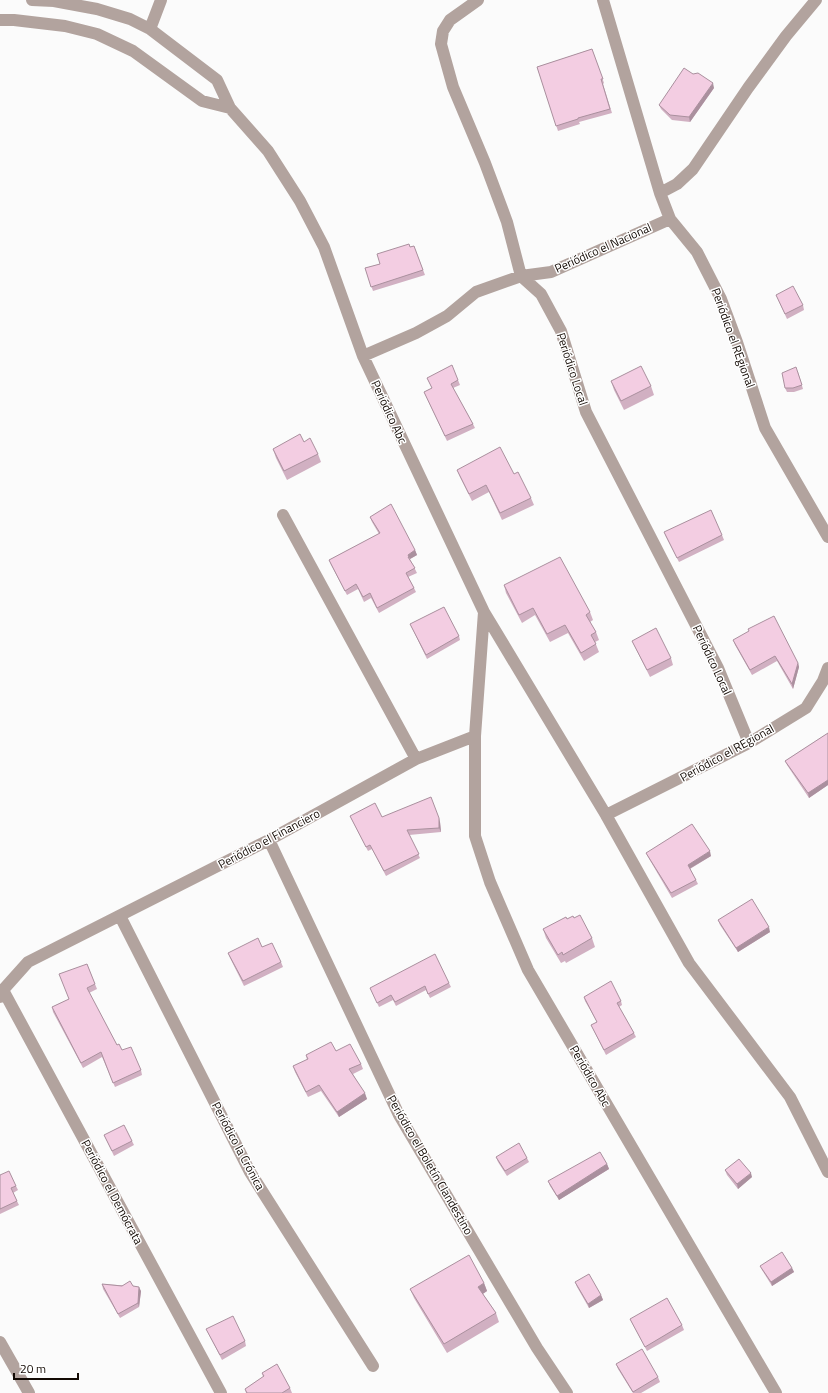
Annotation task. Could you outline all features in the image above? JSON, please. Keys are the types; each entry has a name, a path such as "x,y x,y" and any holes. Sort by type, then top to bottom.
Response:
{"street":[{"name":"Periódico Abc","path":"32,0 54,1 97,8 130,19 150,29 217,80 230,108 268,151 300,201 324,247 363,356 484,612 476,736 475,836 490,882 528,970 776,1393"},
{"path":"150,29 161,0"},
{"path":"478,0 450,20 443,31 441,44 453,87 485,163 507,222 521,276"},
{"name":"Periódico el REgional","path":"604,0 660,193 670,219 697,252 720,299 737,342 765,428 828,537"},
{"path":"660,193 677,184 693,169 782,41 816,0"},
{"path":"0,20 14,20 65,26 97,34 134,51 202,101 230,108"},
{"name":"Periódico el Nacional","path":"363,356 416,334 447,316 476,292 521,276 551,272 670,219"},
{"name":"Periódico Local","path":"521,276 541,294 561,331 586,412 718,668 749,743"},
{"path":"283,515 416,759 476,736"},
{"path":"484,612 606,815 689,963 790,1097 828,1172"},
{"name":"Periódico el REgional","path":"606,815 749,743 806,708 823,682 828,668"},
{"name":"Periódico el Financiero","path":"1,994 28,962 269,840 416,759"},
{"name":"Periódico el Boletín Clandestino","path":"269,840 399,1115 536,1348 567,1393"},
{"name":"Periódico la Crónica","path":"120,916 250,1172 373,1366"},
{"name":"Periódico el Demócrata","path":"1,994 221,1393"},
{"path":"0,1342 29,1393"}],"building":[{"path":"592,49 603,79 601,79 610,109 556,126 537,67"},
{"path":"684,68 693,74 698,73 713,83 689,117 670,115 659,105"},
{"path":"409,244 410,247 414,246 423,270 371,287 365,268 380,264 377,254"},
{"path":"793,286 803,305 785,314 776,295"},
{"path":"452,365 458,380 451,384 473,424 445,436 424,392 432,388 427,378"},
{"path":"641,366 651,386 621,401 611,381"},
{"path":"796,367 802,385 793,388 785,388 782,373"},
{"path":"300,434 304,442 310,438 318,454 284,471 273,449"},
{"path":"500,447 514,474 518,472 531,498 500,513 486,485 469,494 457,470"},
{"path":"391,504 415,550 408,555 408,557 415,568 406,573 414,588 377,608 370,593 363,597 356,584 345,591 329,560 380,533 370,517"},
{"path":"711,510 722,535 677,558 664,532"},
{"path":"560,557 590,612 586,615 596,632 591,635 596,644 581,653 565,625 547,634 533,608 519,615 504,585"},
{"path":"444,607 459,636 426,655 410,624"},
{"path":"774,616 798,663 792,684 775,656 750,670 733,640 749,631 748,629"},
{"path":"656,628 671,658 647,670 632,641"},
{"path":"828,733 828,780 808,793 785,761"},
{"path":"431,797 439,818 439,828 407,830 419,854 384,871 370,845 366,847 350,816 375,803 382,817"},
{"path":"692,824 710,851 688,865 696,880 671,893 646,853"},
{"path":"752,899 769,927 736,948 718,920"},
{"path":"580,915 592,938 563,955 562,952 558,955 543,929 566,917 567,919 573,916 574,918"},
{"path":"258,938 262,947 272,943 281,962 243,981 228,953"},
{"path":"435,954 449,983 428,994 425,986 395,1002 391,995 377,1003 370,988"},
{"path":"87,964 95,984 87,988 117,1045 119,1044 122,1050 131,1047 141,1070 113,1083 101,1052 81,1063 52,1007 69,999 59,974"},
{"path":"611,981 621,1001 617,1003 634,1033 604,1050 591,1025 597,1022 584,997"},
{"path":"331,1042 336,1051 350,1044 361,1064 349,1069 365,1093 337,1112 319,1085 306,1092 293,1066 308,1059 306,1055"},
{"path":"124,1125 132,1141 112,1151 104,1135"},
{"path":"519,1143 527,1158 505,1171 496,1157"},
{"path":"600,1152 607,1164 557,1196 548,1181"},
{"path":"739,1159 751,1173 737,1184 725,1170"},
{"path":"9,1171 16,1186 11,1188 17,1201 0,1209 0,1175"},
{"path":"782,1252 792,1268 771,1282 760,1266"},
{"path":"469,1255 484,1283 478,1287 496,1313 444,1344 410,1289"},
{"path":"589,1274 601,1295 588,1304 575,1282"},
{"path":"130,1281 133,1286 139,1287 138,1303 118,1314 102,1284 122,1286"},
{"path":"667,1298 682,1325 645,1347 630,1319"},
{"path":"233,1316 245,1341 220,1355 206,1329"},
{"path":"642,1349 658,1377 633,1392 616,1364"},
{"path":"277,1364 290,1388 282,1393 247,1393 245,1389 264,1376 262,1373"}]}
